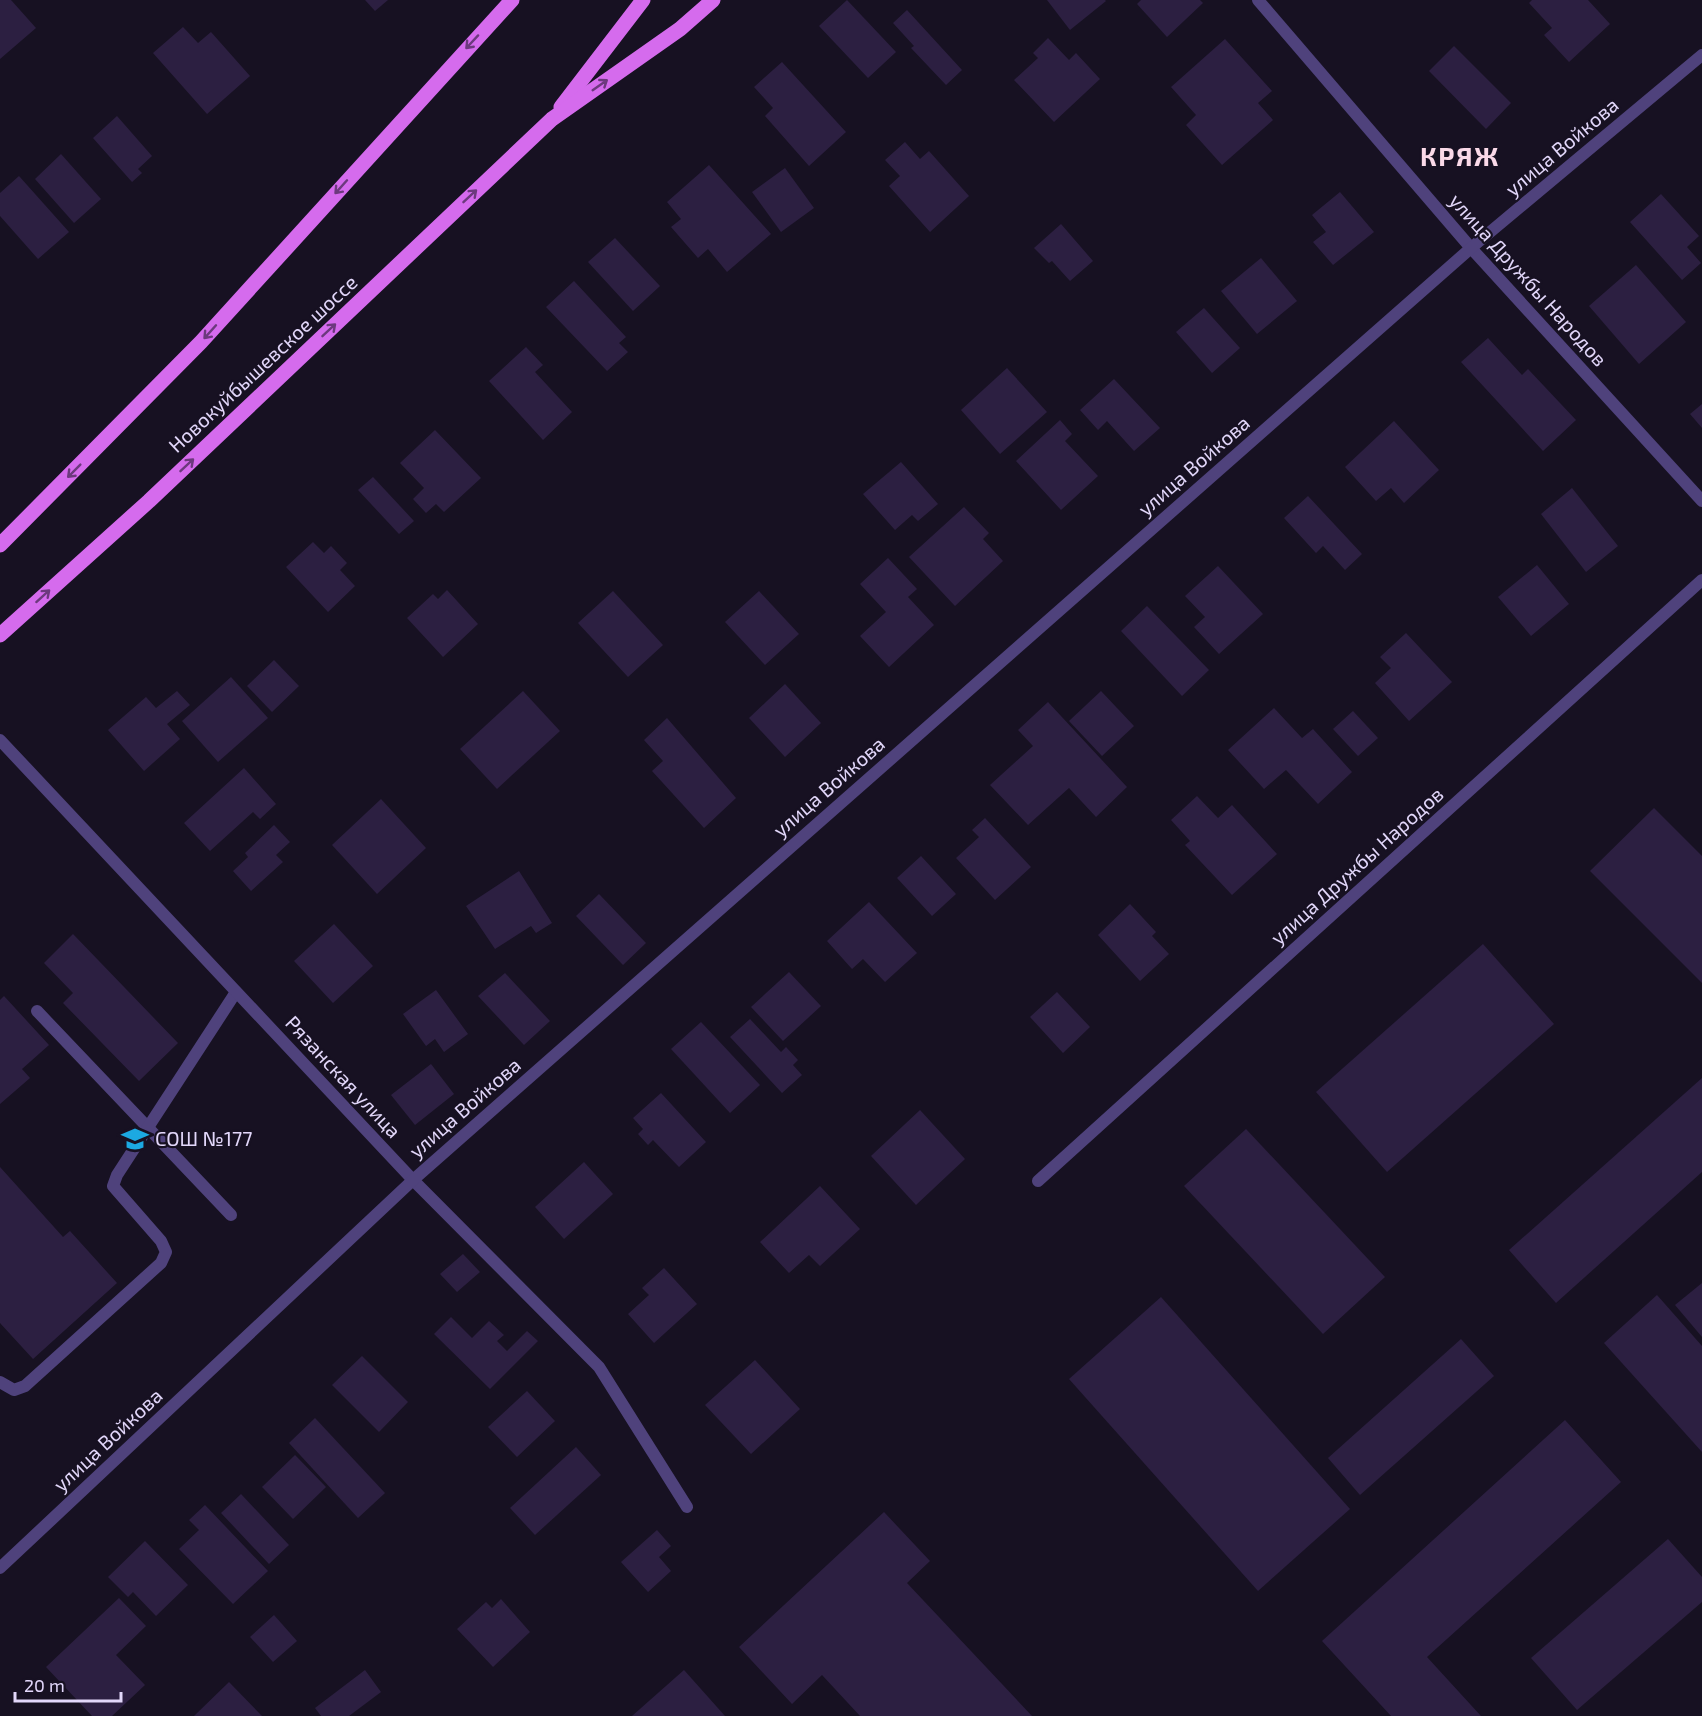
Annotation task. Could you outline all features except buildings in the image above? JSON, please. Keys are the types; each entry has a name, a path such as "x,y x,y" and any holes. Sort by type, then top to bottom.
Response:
{"main road":[{"path":"0,545 201,342 512,0"},
{"name":"Новокуйбышевское шоссе","path":"552,119 643,0"},
{"name":"Новокуйбышевское шоссе","path":"0,635 149,501 552,119 680,29 713,0"}],"street":[{"name":"улица Дружбы Народов","path":"1258,0 1471,248 1702,501"},
{"name":"улица Войкова","path":"0,1568 413,1180 1471,248 1702,55"},
{"name":"улица Дружбы Народов","path":"1038,1181 1702,580"},
{"name":"Рязанская улица","path":"0,740 413,1180 599,1367 687,1508"},
{"path":"0,1382 14,1390 25,1386 161,1263 166,1252 161,1241 113,1186 236,992"},
{"path":"37,1011 231,1215"}],"place":[{"name":"СОШ №177","path":"135,1139"}],"district":[{"name":"КРЯЖ","path":"1460,157"}]}
